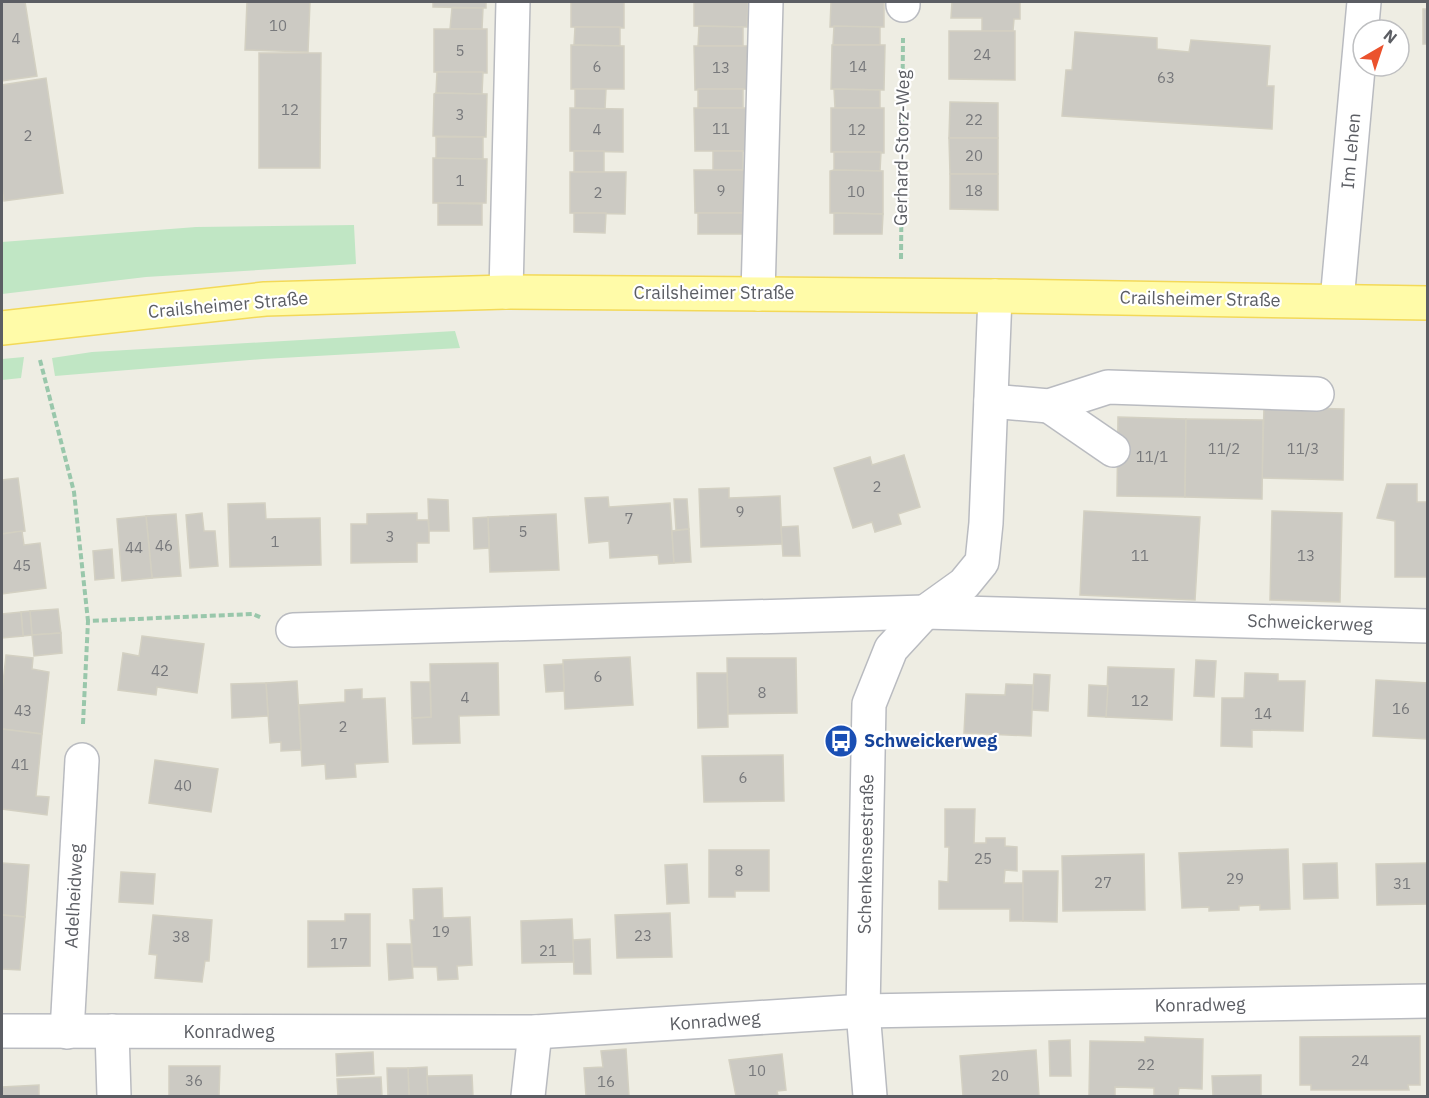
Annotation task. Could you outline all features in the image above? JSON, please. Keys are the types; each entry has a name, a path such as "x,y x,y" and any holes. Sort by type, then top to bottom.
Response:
{"main road":[{"name":"Crailsheimer Straße","path":"16,326 265,299 506,292 996,296 1428,303"}],"street":[{"path":"506,292 513,2"},
{"path":"758,294 766,2"},
{"name":"Im Lehen","path":"1337,301 1364,2"},
{"name":"Schenkenseestraße","path":"870,1096 863,1011 869,704 891,649 925,612 964,584 982,562 986,523 996,296"},
{"path":"991,401 1049,406 1108,387 1317,394"},
{"path":"1049,406 1113,450"},
{"name":"Schweickerweg","path":"293,630 925,612 1428,626"},
{"name":"Adelheidweg","path":"67,1032 82,760"},
{"name":"Konradweg","path":"2,1031 535,1032 863,1011 1428,1001"},
{"path":"112,1031 114,1096"},
{"path":"528,1096 535,1032"}],"path":[{"name":"Gerhard-Storz-Weg","path":"900,295 903,3"},
{"path":"16,326 74,492 88,621 82,760"},
{"path":"88,621 253,614 293,630"}],"green space":[{"path":"354,225 356,264 146,277 2,294 2,242 196,227"},
{"path":"455,331 460,348 263,359 55,376 52,358 92,352"},
{"path":"24,357 21,378 2,380 2,359"}],"building":[{"path":"2,2 25,2 37,76 2,81"},
{"path":"247,2 310,2 308,52 245,50"},
{"path":"433,2 486,2 486,8 433,7"},
{"path":"571,2 624,2 624,28 571,27"},
{"path":"694,2 748,2 747,27 694,26"},
{"path":"831,2 884,2 884,27 830,27"},
{"path":"952,2 1020,2 1020,19 1014,19 1013,31 982,31 982,18 951,18"},
{"path":"452,8 483,8 482,29 450,29"},
{"path":"1423,9 1428,9 1428,44 1423,44"},
{"path":"699,26 743,27 743,46 698,46"},
{"path":"834,26 880,27 880,45 833,45"},
{"path":"575,27 620,27 620,46 574,45"},
{"path":"434,29 487,29 487,73 434,72"},
{"path":"949,31 1015,31 1015,80 949,79"},
{"path":"1075,32 1157,38 1157,49 1189,52 1191,40 1270,46 1267,86 1274,86 1272,129 1062,116 1066,70 1072,70"},
{"path":"571,45 624,46 624,89 571,89"},
{"path":"832,45 885,45 884,90 831,89"},
{"path":"694,46 748,46 748,89 695,90"},
{"path":"259,53 321,53 320,168 259,168"},
{"path":"437,72 483,72 482,94 436,93"},
{"path":"46,78 63,193 4,201 2,85"},
{"path":"575,89 606,89 605,109 575,108"},
{"path":"698,89 743,89 743,108 698,108"},
{"path":"834,89 880,90 880,108 835,108"},
{"path":"434,94 487,94 486,137 433,136"},
{"path":"950,102 998,103 998,138 949,138"},
{"path":"570,108 623,109 623,152 570,151"},
{"path":"694,108 748,108 748,151 695,151"},
{"path":"831,108 884,108 884,153 831,152"},
{"path":"436,137 483,137 483,159 436,159"},
{"path":"949,138 998,138 998,174 950,174"},
{"path":"574,151 604,151 604,172 574,172"},
{"path":"713,151 743,151 743,170 713,170"},
{"path":"834,152 881,152 880,171 834,170"},
{"path":"433,158 487,159 486,203 433,203"},
{"path":"694,170 748,170 744,213 695,213"},
{"path":"830,171 883,171 883,214 830,213"},
{"path":"570,172 626,172 625,214 570,213"},
{"path":"950,174 998,174 998,210 950,209"},
{"path":"438,203 482,204 482,225 438,225"},
{"path":"574,213 606,213 605,233 574,232"},
{"path":"698,213 744,213 744,234 698,234"},
{"path":"834,213 883,214 882,234 834,234"},
{"path":"1264,407 1344,409 1343,480 1262,478"},
{"path":"1118,417 1186,419 1185,497 1117,496"},
{"path":"1186,419 1263,420 1262,499 1185,497"},
{"path":"904,455 920,507 898,514 901,524 875,532 872,522 853,528 834,468 870,457 872,465"},
{"path":"18,478 25,531 2,534 2,480"},
{"path":"1387,484 1417,484 1417,502 1428,502 1428,577 1395,577 1395,521 1377,518"},
{"path":"729,488 729,498 780,496 782,544 701,547 699,489"},
{"path":"608,497 609,507 670,503 674,563 659,564 658,555 610,558 609,541 589,543 585,498"},
{"path":"428,499 448,500 449,531 429,531"},
{"path":"674,499 687,499 689,529 676,530"},
{"path":"265,503 266,519 320,518 321,565 230,567 228,504"},
{"path":"1084,511 1200,517 1195,600 1080,595"},
{"path":"1272,511 1342,513 1340,602 1270,600"},
{"path":"202,513 204,531 215,531 218,566 190,568 186,515"},
{"path":"417,513 417,520 428,520 429,543 417,543 417,562 351,563 351,524 367,524 367,514"},
{"path":"176,514 181,576 152,578 146,516"},
{"path":"556,514 559,570 490,572 488,517"},
{"path":"146,516 152,578 122,581 117,519"},
{"path":"488,517 489,548 474,549 473,518"},
{"path":"798,526 800,556 783,556 781,527"},
{"path":"689,529 691,562 674,563 672,531"},
{"path":"22,531 24,545 40,543 46,588 2,594 2,534"},
{"path":"112,549 114,578 95,580 93,551"},
{"path":"58,609 61,633 32,635 30,611"},
{"path":"30,611 32,635 23,636 21,612"},
{"path":"21,612 23,636 2,638 2,614"},
{"path":"61,633 62,653 34,656 32,635"},
{"path":"142,636 204,644 197,693 157,687 156,695 118,690 123,653 139,656"},
{"path":"6,655 33,658 32,669 49,672 42,734 2,729 2,693"},
{"path":"630,657 633,705 565,709 563,660"},
{"path":"727,658 796,658 797,713 728,714"},
{"path":"1196,660 1216,661 1214,697 1194,696"},
{"path":"498,663 499,715 459,716 460,743 413,744 412,718 431,717 430,664"},
{"path":"563,664 564,691 546,692 544,665"},
{"path":"1108,667 1174,669 1172,720 1106,717"},
{"path":"697,673 727,673 728,727 698,728"},
{"path":"1245,673 1278,674 1278,681 1305,681 1303,731 1252,730 1252,747 1221,746 1222,698 1244,698"},
{"path":"1034,674 1050,675 1048,711 1032,710"},
{"path":"1376,680 1428,683 1428,739 1373,736"},
{"path":"297,681 301,750 281,751 281,742 270,743 266,683"},
{"path":"411,682 430,682 431,717 412,718"},
{"path":"266,683 268,716 232,718 231,684"},
{"path":"1006,684 1033,685 1031,736 964,733 966,694 1005,695"},
{"path":"1089,685 1108,686 1106,717 1088,716"},
{"path":"362,689 362,699 385,698 388,762 355,764 356,777 326,779 325,764 302,766 299,705 345,702 345,690"},
{"path":"2,729 42,734 36,796 49,797 47,815 2,809"},
{"path":"783,755 784,801 704,802 702,756"},
{"path":"155,760 218,769 211,812 149,803"},
{"path":"945,809 975,809 974,843 986,843 986,838 1005,838 1005,846 1017,847 1017,871 1005,870 1004,883 1023,883 1023,921 1010,921 1010,909 939,909 939,881 948,882 949,847 945,847"},
{"path":"1288,849 1290,909 1260,910 1260,905 1239,906 1239,910 1209,911 1209,907 1182,908 1179,853"},
{"path":"709,850 769,850 769,891 735,891 735,897 709,897"},
{"path":"1144,854 1145,910 1063,911 1062,856"},
{"path":"2,863 29,865 25,917 2,915"},
{"path":"1337,863 1338,898 1304,899 1303,864"},
{"path":"1428,863 1428,904 1377,905 1376,864"},
{"path":"687,864 689,903 667,904 665,865"},
{"path":"1023,871 1058,871 1057,922 1023,921"},
{"path":"121,872 155,874 153,904 119,902"},
{"path":"442,888 443,918 470,917 472,965 457,966 458,979 438,980 437,967 413,967 410,920 414,920 413,889"},
{"path":"670,913 672,957 617,958 615,915"},
{"path":"345,914 370,914 370,966 308,967 308,921 345,921"},
{"path":"2,915 25,917 20,970 2,969"},
{"path":"153,915 212,920 209,961 205,961 202,982 155,978 157,955 149,954"},
{"path":"572,919 574,962 522,963 521,921"},
{"path":"590,939 591,974 574,974 573,940"},
{"path":"387,944 411,944 413,978 389,980"},
{"path":"1420,1036 1420,1085 1408,1085 1409,1090 1311,1090 1311,1085 1300,1085 1300,1037"},
{"path":"1145,1037 1203,1039 1202,1089 1179,1088 1178,1096 1154,1096 1154,1088 1115,1087 1115,1096 1089,1096 1090,1041 1145,1042"},
{"path":"1070,1040 1071,1076 1050,1076 1049,1041"},
{"path":"626,1049 629,1096 586,1096 584,1068 603,1067 601,1051"},
{"path":"1036,1050 1039,1096 963,1096 960,1056"},
{"path":"373,1052 374,1074 337,1076 336,1054"},
{"path":"782,1054 786,1090 777,1091 778,1096 736,1096 729,1060"},
{"path":"169,1066 220,1066 219,1096 169,1096"},
{"path":"427,1067 428,1096 409,1096 408,1068"},
{"path":"387,1068 408,1068 409,1096 388,1096"},
{"path":"472,1075 473,1096 428,1096 427,1076"},
{"path":"1261,1075 1261,1096 1213,1096 1212,1076"},
{"path":"381,1077 382,1096 338,1096 337,1079"},
{"path":"39,1085 39,1096 2,1096 2,1087"}],"place":[{"name":"Schweickerweg","path":"841,741"}]}
